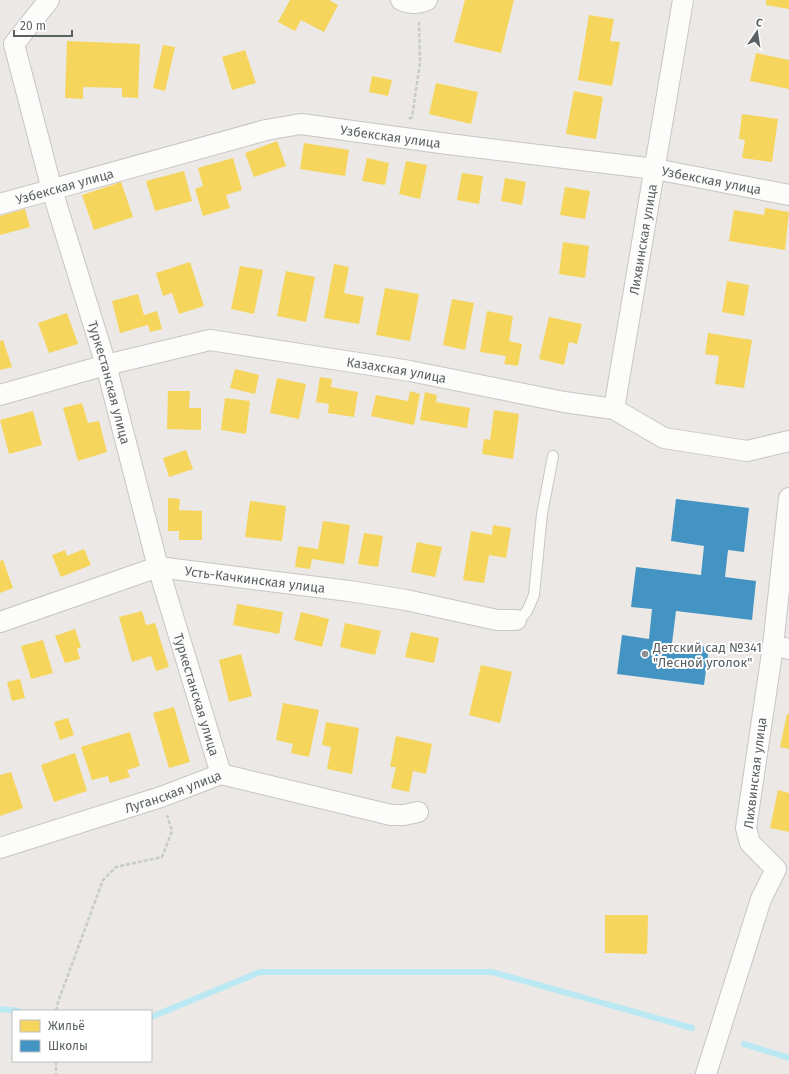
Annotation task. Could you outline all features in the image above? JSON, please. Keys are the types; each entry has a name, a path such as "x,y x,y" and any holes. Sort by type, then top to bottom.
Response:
{"street":[{"name":"Туркестанская улица","path":"49,0 7,45 106,364 158,567 221,774"},
{"name":"Лихвинская улица","path":"614,409 683,0"},
{"name":"Узбекская улица","path":"0,204 266,130 301,124 655,169 789,195"},
{"name":"Казахская улица","path":"0,395 106,364 210,340 410,371 564,402 614,409 664,438 747,451 789,441"},
{"name":"Лихвинская улица","path":"706,1074 761,899 782,866 750,843 746,828 781,648 789,498"},
{"name":"Усть-Качкинская улица","path":"0,622 158,567 349,591 406,600 497,620 516,620"},
{"name":"Луганская улица","path":"0,848 161,797 221,774 391,815 404,816 418,812"}],"lane":[{"path":"516,620 527,612 534,595 543,507 553,456"}],"path":[{"path":"389,136 412,117 420,63 416,1"},
{"path":"56,1010 104,880 116,867 162,857 172,831 161,797"},
{"path":"56,1062 56,1074"}],"building: Жильё":[{"path":"290,0 329,0 338,5 324,32 301,20 295,31 278,22"},
{"path":"465,0 514,0 501,53 454,42"},
{"path":"766,0 789,0 789,9 766,5"},
{"path":"589,15 614,19 610,41 620,42 612,86 578,80"},
{"path":"67,41 140,44 138,98 122,97 122,88 83,87 83,99 65,98"},
{"path":"163,45 175,47 165,91 153,88"},
{"path":"245,50 256,83 232,90 222,57"},
{"path":"756,53 789,60 789,89 750,81"},
{"path":"372,76 392,80 388,96 369,92"},
{"path":"436,83 478,92 471,124 429,114"},
{"path":"574,91 603,97 596,139 566,134"},
{"path":"742,114 778,119 772,162 742,158 745,140 739,139"},
{"path":"277,141 286,166 254,177 245,153"},
{"path":"304,143 349,150 345,176 300,169"},
{"path":"233,158 242,190 226,195 230,208 203,216 195,189 203,186 198,168"},
{"path":"367,158 389,163 385,185 362,181"},
{"path":"406,161 427,165 420,199 399,194"},
{"path":"184,171 192,201 155,211 146,181"},
{"path":"462,173 483,176 479,204 457,200"},
{"path":"505,178 526,182 522,205 501,201"},
{"path":"121,182 133,217 94,230 82,195"},
{"path":"565,187 590,191 585,219 560,215"},
{"path":"765,208 789,212 785,250 729,241 734,210 764,215"},
{"path":"25,209 30,227 0,235 0,216"},
{"path":"563,242 589,246 585,278 559,274"},
{"path":"190,262 204,306 179,314 172,293 163,296 156,273"},
{"path":"334,264 349,267 344,293 364,297 359,324 324,318"},
{"path":"240,266 263,270 254,314 231,309"},
{"path":"286,271 315,277 306,322 277,316"},
{"path":"727,281 749,285 744,316 722,312"},
{"path":"385,288 419,294 410,341 376,335"},
{"path":"138,294 144,315 157,311 162,329 150,332 148,325 120,333 112,301"},
{"path":"452,299 474,303 465,350 443,345"},
{"path":"487,311 513,316 509,341 522,344 518,366 504,364 506,356 480,352"},
{"path":"67,313 78,344 49,353 38,323"},
{"path":"549,317 582,324 577,344 569,342 564,365 539,359"},
{"path":"708,333 752,340 744,388 715,384 719,356 705,354"},
{"path":"3,340 12,367 0,370 0,341"},
{"path":"235,369 259,375 255,394 230,388"},
{"path":"320,377 332,379 331,387 358,392 354,417 328,413 329,404 316,402"},
{"path":"277,378 306,384 299,419 270,413"},
{"path":"168,391 190,391 189,408 201,408 201,430 167,429"},
{"path":"410,391 420,394 414,425 371,416 376,395 408,401"},
{"path":"425,392 437,395 436,402 470,408 467,428 420,420"},
{"path":"225,398 250,401 246,434 221,430"},
{"path":"82,403 88,423 99,421 107,452 78,461 63,408"},
{"path":"494,410 519,414 513,459 482,454 484,439 490,440"},
{"path":"33,411 42,445 9,454 0,420"},
{"path":"186,450 193,469 169,477 163,458"},
{"path":"168,498 180,499 179,510 202,511 202,540 179,540 179,531 168,531"},
{"path":"250,501 286,506 282,541 245,537"},
{"path":"323,521 350,525 344,564 312,559 310,569 295,567 298,546 318,549"},
{"path":"493,525 511,528 506,558 489,555 484,583 463,580 471,531 492,535"},
{"path":"364,533 383,536 378,567 358,564"},
{"path":"417,542 442,547 435,577 411,572"},
{"path":"84,549 91,565 61,577 52,555 65,550 67,556"},
{"path":"3,560 13,588 0,593 0,561"},
{"path":"237,604 283,612 279,634 233,625"},
{"path":"142,611 146,625 155,623 169,667 156,671 151,656 132,662 119,617"},
{"path":"301,612 329,619 322,647 294,640"},
{"path":"345,623 381,631 375,655 340,647"},
{"path":"75,629 81,647 77,649 80,659 65,663 55,636"},
{"path":"411,632 439,638 434,663 405,657"},
{"path":"43,640 53,673 31,679 21,646"},
{"path":"241,654 252,696 229,702 219,660"},
{"path":"481,665 512,672 500,723 469,715"},
{"path":"20,679 25,698 12,701 7,682"},
{"path":"283,703 319,710 309,757 291,753 293,744 276,740"},
{"path":"174,707 190,762 169,768 153,713"},
{"path":"787,714 789,714 789,749 780,747"},
{"path":"68,718 74,735 60,740 54,722"},
{"path":"326,722 359,728 352,774 327,769 331,747 322,745"},
{"path":"130,732 140,766 127,770 130,777 110,783 108,776 92,780 81,747"},
{"path":"396,736 432,744 426,774 413,771 409,792 391,788 396,767 390,767"},
{"path":"75,753 87,791 54,802 41,765"},
{"path":"11,772 23,808 0,816 0,775"},
{"path":"778,790 789,793 789,832 770,828"},
{"path":"605,915 648,915 647,954 605,953"}],"building: Школы":[{"path":"676,499 749,508 744,552 728,550 725,577 756,581 752,620 676,611 672,643 709,647 704,685 617,674 622,635 649,639 652,609 631,607 636,567 701,575 704,546 671,541"}],"waterway":[{"path":"152,1017 260,972 492,972 692,1028"},
{"path":"0,1009 12,1010"},
{"path":"744,1044 789,1058"}],"place":[{"name":"Детский сад №341 \"Лесной уголок\"","path":"645,654"}]}
